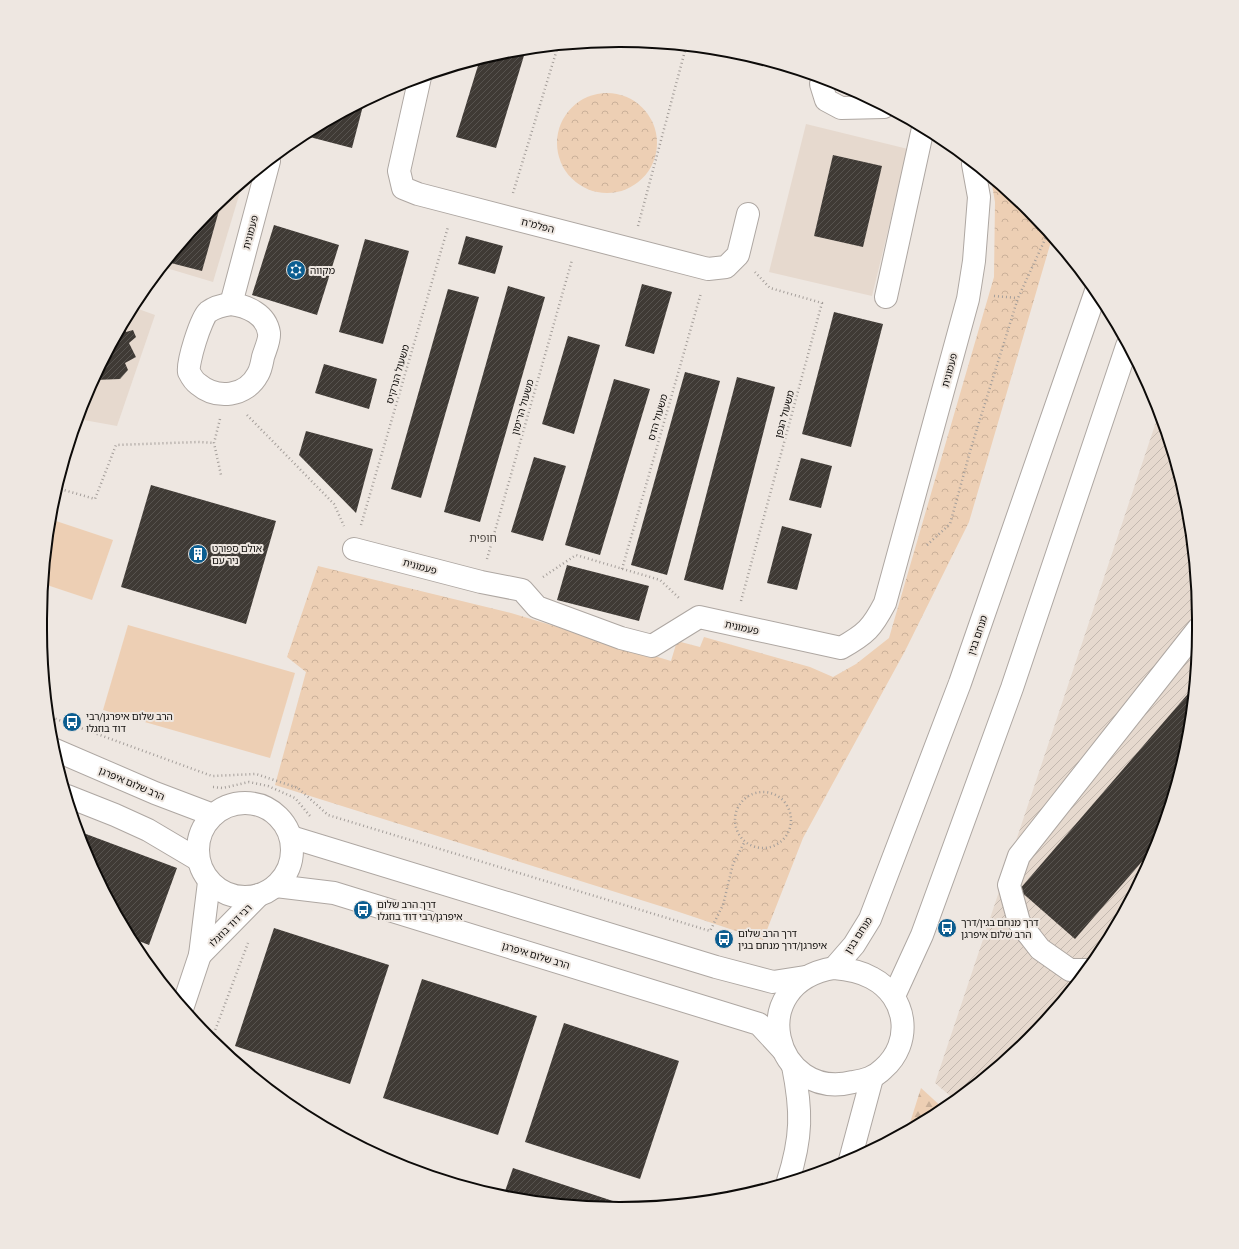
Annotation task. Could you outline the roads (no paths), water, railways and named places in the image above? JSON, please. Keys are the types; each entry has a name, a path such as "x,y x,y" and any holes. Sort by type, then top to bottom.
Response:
{"main road":[{"name":"הפלמ\"ח","path":"419,83 399,171 403,188 418,194 454,205 708,269 726,267 738,255 748,214"},
{"path":"821,84 826,100 841,108 875,107"},
{"path":"886,297 922,133"},
{"name":"פעמונית","path":"231,304 267,168"},
{"name":"פעמונית","path":"354,549 480,582 522,590 537,607 621,638 652,646 699,617 841,648 862,636 875,621 885,603 968,299 974,261 979,197 974,170"},
{"name":"מנחם בגין","path":"834,968 854,945 870,919 960,683 1094,298"},
{"path":"231,304 244,306 256,312 264,321 269,333 258,374 250,384 239,392 234,401 205,390 196,382 189,372 189,361 207,313 218,306 231,304"},
{"path":"894,996 922,935 1012,688 1125,352"},
{"path":"1080,970 1070,970 1040,949 1019,922 1008,885 1019,856 1192,637"},
{"name":"הרב שלום איפרגן","path":"61,752 155,793 212,815"},
{"path":"73,798 148,830 197,859 209,882 229,895 241,898 268,890 286,874 292,851 291,837 281,820 270,810 260,805 245,803 237,804 225,807 212,815 200,834 197,859"},
{"path":"291,837 716,967 773,982 805,977"},
{"name":"רבי דוד בוזגלו","path":"184,1002 200,955 209,882"},
{"name":"הרב שלום איפרגן","path":"268,890 334,893 759,1024 788,1058"},
{"name":"רבי דוד בוזגלו","path":"200,955 268,890"},
{"path":"788,1058 808,1077 826,1084 844,1085 872,1078 884,1069 895,1056 901,1041 903,1026 901,1009 894,996 873,978 854,970 834,968 819,970 805,977 792,988 783,1002 779,1018 778,1034 788,1058 800,1112 799,1136 790,1176"},
{"path":"852,1152 872,1078"}],"place":[{"name":"מקווה","path":"296,270"},
{"name":"אולם ספורט ניר עם","path":"198,554"},
{"name":"הרב שלום איפרגן/רבי דוד בוזגלו","path":"72,722"},
{"name":"דרך הרב שלום איפרגן/רבי דוד בוזגלו","path":"363,910"},
{"name":"דרך מנחם בגין/דרך הרב שלום איפרגן","path":"947,928"},
{"name":"דרך הרב שלום איפרגן/דרך מנחם בגין","path":"724,939"}],"district":[{"name":"חופית","path":"483,538"}]}
